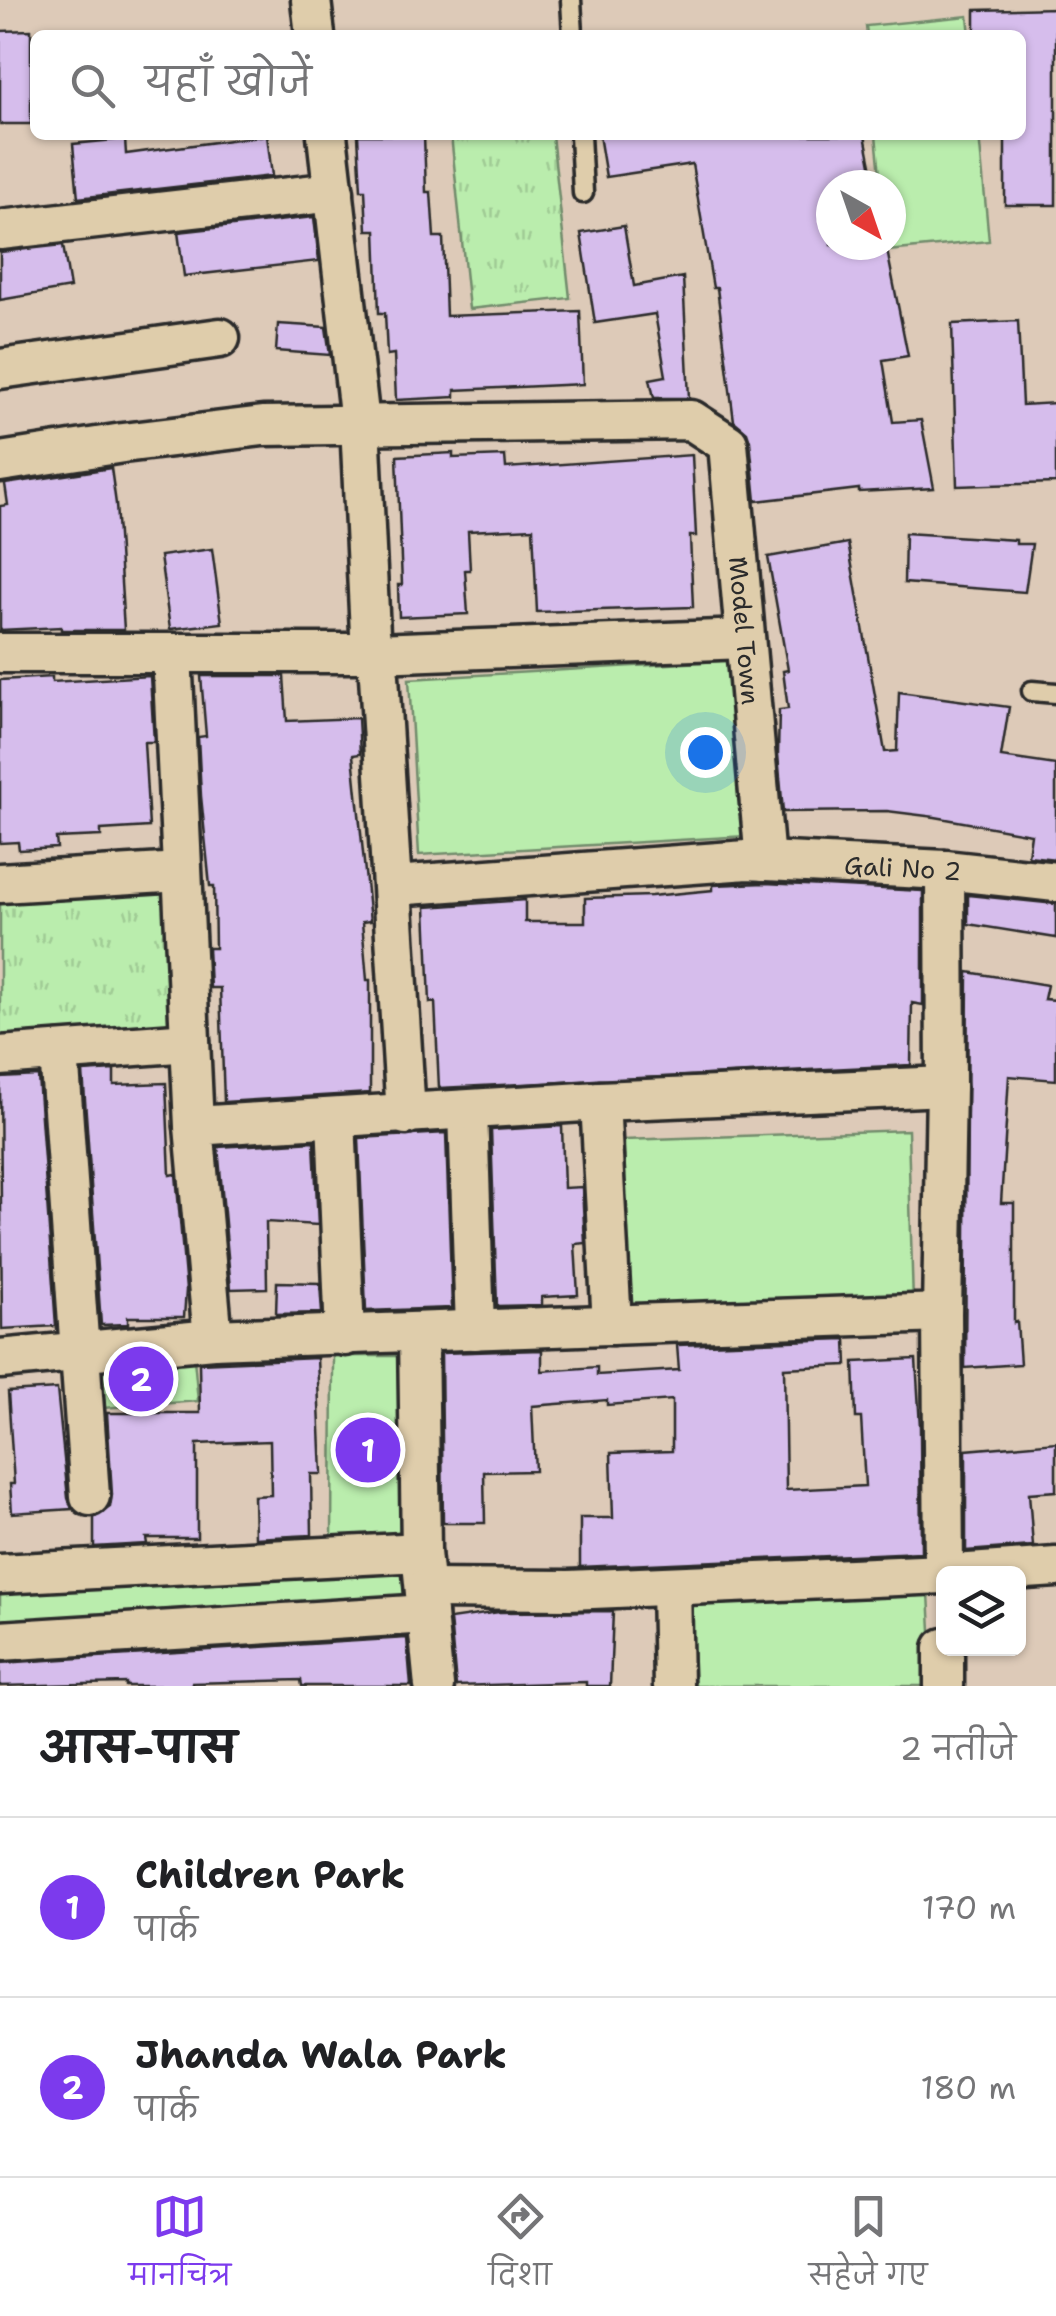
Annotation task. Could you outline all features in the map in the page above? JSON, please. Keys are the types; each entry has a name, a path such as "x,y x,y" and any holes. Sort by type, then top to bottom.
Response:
{"street":[{"path":"311,0 314,30"},
{"path":"328,140 360,422 370,633 376,653 394,886 406,1115"},
{"path":"0,230 334,192"},
{"path":"0,369 220,338"},
{"name":"Model Town","path":"360,422 691,420 728,444 745,639 756,860"},
{"path":"0,462 214,432 360,422"},
{"path":"0,653 376,653 745,639"},
{"path":"172,653 194,1126 213,1339"},
{"name":"Gali No 2","path":"394,886 756,860 945,870 1056,882"},
{"path":"944,1566 945,870"},
{"path":"0,882 181,872"},
{"path":"0,1056 190,1042"},
{"path":"59,1052 90,1496"},
{"path":"194,1126 600,1101 946,1086"},
{"path":"600,1101 612,1325"},
{"path":"468,1110 476,1330"},
{"path":"336,1118 345,1336"},
{"path":"0,1359 213,1339 942,1313"},
{"path":"418,1333 424,1585 434,1686"},
{"path":"1026,1569 1056,1567"},
{"path":"0,1574 569,1590 936,1574"},
{"path":"0,1641 424,1585"},
{"path":"671,1586 673,1686"},
{"path":"944,1656 944,1686"}],"lane":[{"path":"571,0 573,30"},
{"path":"580,140 584,193"},
{"path":"1032,691 1056,693"}],"green space":[{"path":"968,16 969,30 866,30 866,26"},
{"path":"452,140 553,140 570,298 469,309"},
{"path":"876,140 979,140 989,241 906,249 906,170 880,170"},
{"path":"737,660 747,836 419,855 409,679"},
{"path":"162,884 173,1028 0,1042 0,898"},
{"path":"908,1130 913,1304 629,1314 624,1140"},
{"path":"193,1348 198,1401 89,1409 85,1357"},
{"path":"333,1356 403,1356 402,1544 332,1545"},
{"path":"411,1560 412,1610 0,1636 0,1582"},
{"path":"929,1593 934,1686 695,1686 691,1605"}],"building":[{"path":"1056,8 1056,205 1005,205 1005,140 1026,140 1026,30 975,30 975,10"},
{"path":"30,30 30,124 0,124 0,31"},
{"path":"125,140 126,154 230,140 268,140 272,176 78,198 73,144"},
{"path":"358,140 424,140 426,192 431,192 434,237 443,237 446,316 580,311 583,384 455,390 455,397 396,400 394,354 387,355 385,313 379,313 376,230 367,230 365,190 361,190"},
{"path":"600,140 866,140 872,170 816,170 816,260 889,260 908,356 883,360 893,422 921,420 934,488 859,489 756,501 750,441 747,432 734,421 717,288 713,288 692,164 606,177"},
{"path":"314,217 319,261 184,276 178,232"},
{"path":"624,226 634,286 683,277 689,398 654,398 650,379 666,376 655,314 595,323 581,233"},
{"path":"63,245 70,288 0,300 0,252"},
{"path":"1018,321 1022,405 1056,403 1056,483 957,486 952,324"},
{"path":"278,324 326,327 330,355 276,351"},
{"path":"453,453 453,458 505,456 506,468 692,455 696,536 690,536 693,607 537,612 533,528 468,531 468,614 399,617 398,585 402,585 397,456"},
{"path":"111,468 124,630 0,630 0,506 8,505 5,484"},
{"path":"905,533 1032,544 1025,592 904,583"},
{"path":"848,543 885,752 897,751 899,692 1009,707 1001,757 1056,765 1056,859 1028,856 1031,834 935,817 887,811 783,812 779,710 788,709 783,671 788,670 768,557"},
{"path":"212,549 222,623 170,629 160,556"},
{"path":"150,676 154,742 144,742 149,827 101,830 101,836 56,838 57,848 19,850 18,842 0,843 0,680 52,677 52,682"},
{"path":"201,676 284,676 287,721 358,718 360,754 353,755 370,921 362,922 370,980 370,1093 224,1102 220,988 210,988 208,948 215,948 214,886 210,886 201,796 198,737 206,736"},
{"path":"765,883 923,891 923,1005 912,1003 911,1065 439,1088 426,907 525,900 525,922 585,922 585,898 651,896 713,890 713,885"},
{"path":"968,895 1056,904 1056,938 968,924"},
{"path":"968,972 1047,985 1044,999 1056,1000 1056,1080 1009,1076 1001,1203 1014,1203 1014,1323 1017,1322 1020,1364 965,1368"},
{"path":"114,1070 114,1085 166,1083 170,1175 176,1174 186,1290 184,1317 128,1317 128,1324 101,1325 83,1072"},
{"path":"38,1076 56,1326 2,1329 0,1078"},
{"path":"562,1126 564,1188 582,1187 585,1243 575,1244 578,1295 542,1297 542,1305 497,1306 491,1130"},
{"path":"446,1133 452,1308 366,1311 359,1138"},
{"path":"314,1141 318,1225 266,1222 267,1288 231,1289 218,1147"},
{"path":"277,1282 320,1283 322,1313 276,1314"},
{"path":"846,1339 847,1365 784,1368 786,1490 865,1486 854,1362 916,1359 921,1552 580,1567 580,1518 613,1518 611,1453 672,1451 672,1400 532,1406 535,1471 484,1472 485,1523 443,1523 441,1353 542,1350 542,1371 597,1367 597,1375 679,1370 677,1345"},
{"path":"317,1358 322,1474 311,1474 312,1535 255,1538 254,1496 271,1495 270,1441 197,1444 197,1538 146,1538 147,1544 94,1547 94,1518 110,1507 112,1495 107,1413 200,1413 199,1363"},
{"path":"57,1389 72,1509 12,1513 8,1392"},
{"path":"1056,1442 1056,1491 1029,1493 1033,1546 966,1551 966,1450"},
{"path":"613,1611 610,1686 586,1686 586,1682 456,1686 450,1619 499,1612"},
{"path":"407,1638 411,1686 302,1686 301,1680 192,1686 0,1686 0,1663"}],"place":[{"name":"Jhanda Wala Park","path":"141,1379"},
{"name":"Children Park","path":"368,1450"}]}
